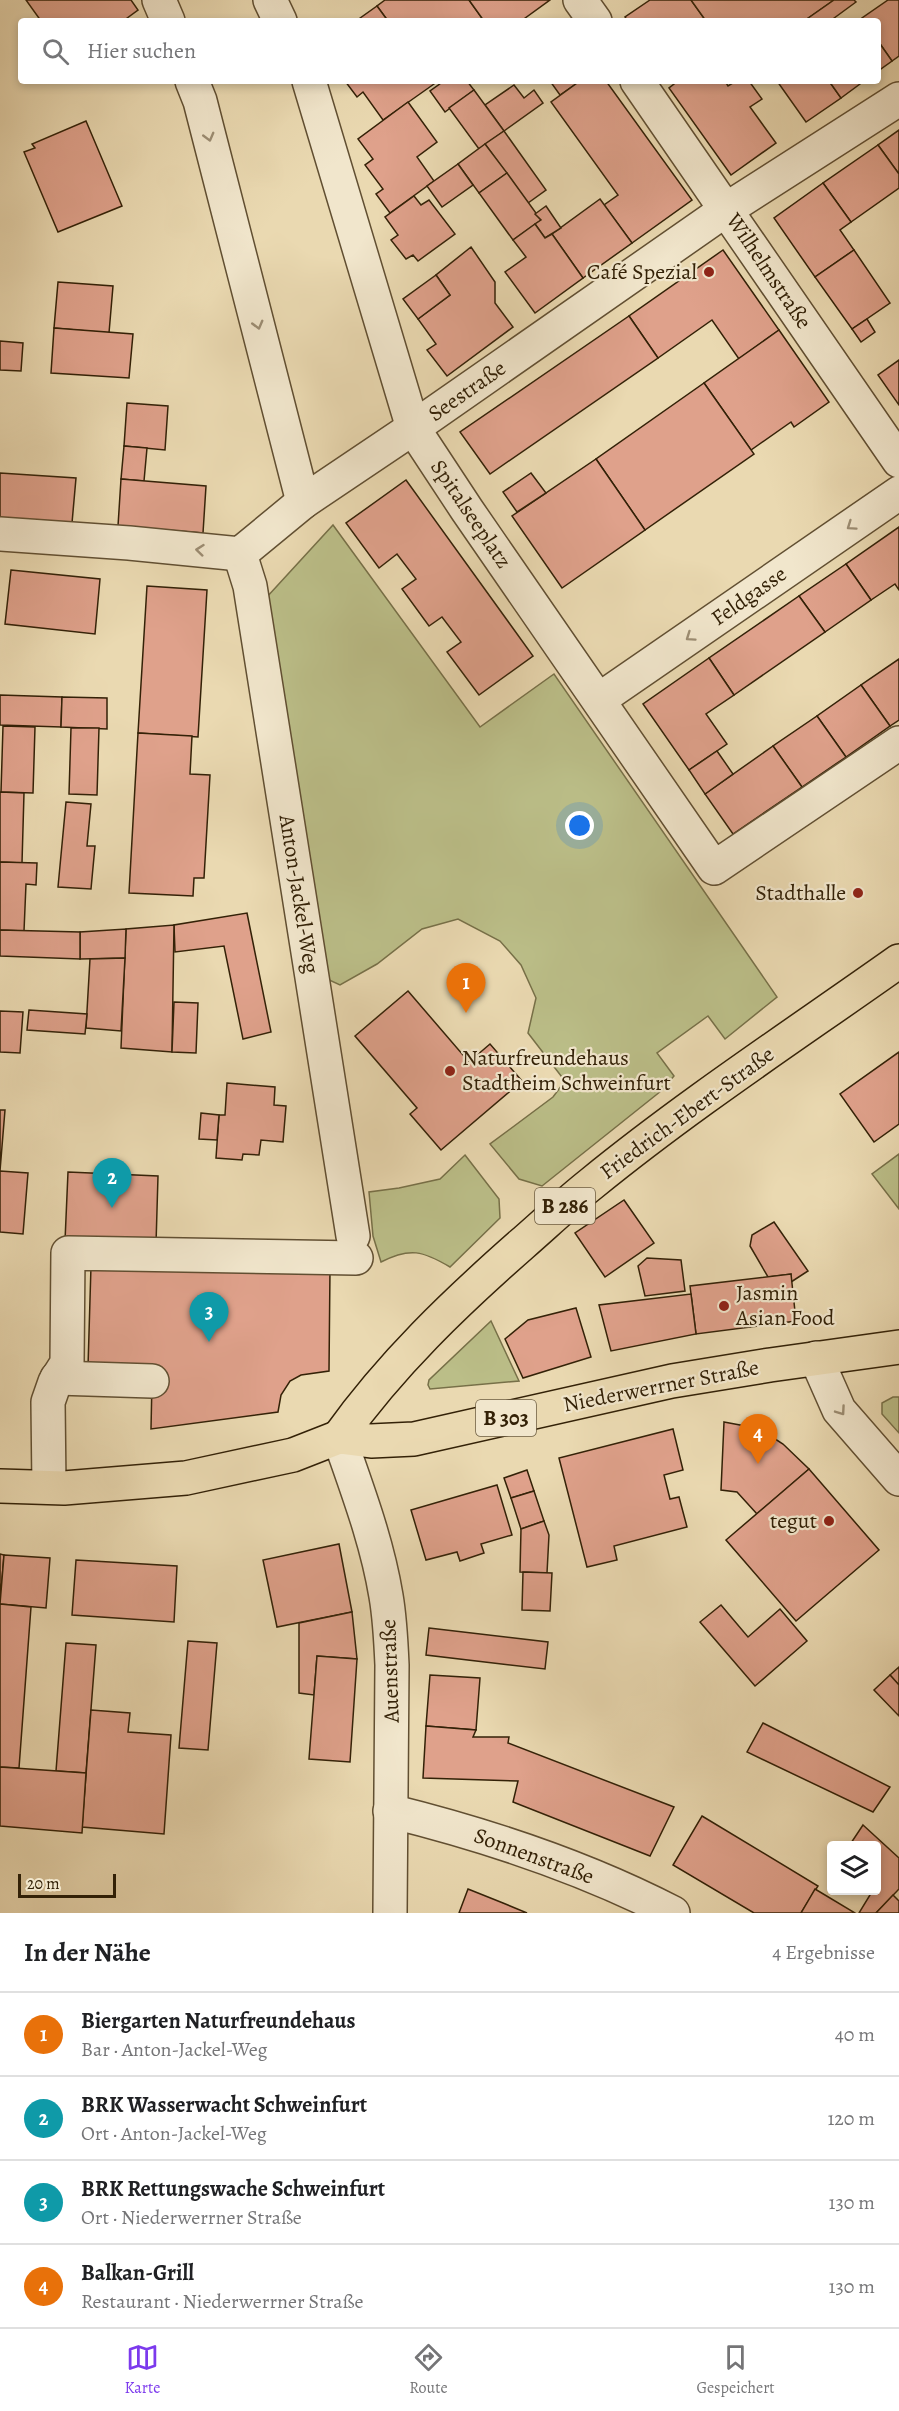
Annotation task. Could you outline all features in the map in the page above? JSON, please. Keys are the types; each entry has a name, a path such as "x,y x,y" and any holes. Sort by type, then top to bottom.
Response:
{"main road":[{"name":"Friedrich-Ebert-Straße","path":"339,1437 402,1357 488,1274 591,1184 733,1077 899,961"},
{"name":"Niederwerrner Straße","path":"339,1437 370,1442 414,1439 672,1381 899,1347"},
{"path":"0,1486 49,1487 186,1478 293,1455 339,1437"}],"street":[{"path":"159,0 167,18"},
{"path":"270,0 279,18"},
{"path":"580,0 593,18"},
{"path":"193,84 200,101 303,502"},
{"name":"Spitalseeplatz","path":"310,84 413,428 466,510 600,699 714,868 899,743"},
{"name":"Wilhelmstraße","path":"639,84 899,461"},
{"name":"Seestraße","path":"240,554 303,502 727,209 899,99"},
{"name":"Feldgasse","path":"600,699 899,493"},
{"path":"0,534 240,554"},
{"name":"Anton-Jackel-Weg","path":"57,1378 67,1364 79,1316 68,1253 354,1247 250,586 240,554"},
{"path":"816,1358 839,1410 899,1479"},
{"path":"49,1487 48,1402 57,1378 152,1381"},
{"name":"Auenstraße","path":"339,1437 365,1510 386,1596 392,1665 390,1913"},
{"name":"Sonnenstraße","path":"390,1811 454,1827 548,1860 638,1895 673,1913"}],"green space":[{"path":"333,525 480,727 554,674 777,997 725,1039 708,1016 657,1053 674,1076 661,1091 542,1186 519,1179 490,1144 553,1097 565,1081 528,1033 536,998 521,965 500,941 458,919 422,929 377,964 340,985 327,979 266,598"},
{"path":"899,1154 899,1209 872,1174"},
{"path":"465,1155 499,1199 500,1218 450,1267 432,1257 416,1253 400,1254 381,1262 373,1236 369,1192 440,1179"},
{"path":"491,1321 519,1381 430,1389 429,1380"},
{"path":"893,1397 899,1397 899,1433 882,1414 882,1403"}],"building":[{"path":"26,0 131,0 138,10 127,18 39,18"},
{"path":"385,0 469,0 482,18 386,18 377,6"},
{"path":"469,0 550,0 525,18 482,18"},
{"path":"650,0 691,0 704,18 626,18"},
{"path":"691,0 834,0 808,18 704,18"},
{"path":"834,0 854,0 856,2 834,18 808,18"},
{"path":"888,0 899,0 899,56 892,61 881,45 881,18 862,18"},
{"path":"377,6 386,18 360,18"},
{"path":"881,45 892,61 881,69"},
{"path":"347,84 434,84 383,120 363,92 357,97"},
{"path":"440,84 469,84 474,90 445,112 430,91"},
{"path":"552,84 576,84 560,95"},
{"path":"576,84 608,84 692,200 632,243 604,205 618,195 551,102"},
{"path":"674,84 727,84 728,86 751,84 762,99 750,107 776,143 731,175 669,88"},
{"path":"779,84 831,84 841,98 806,122"},
{"path":"831,84 860,84 841,98"},
{"path":"514,85 524,98 534,90 543,103 504,131 485,105"},
{"path":"474,90 504,131 479,149 449,108"},
{"path":"408,102 437,142 417,157 434,181 390,213 376,194 383,189 365,165 373,159 358,139"},
{"path":"86,121 122,206 58,232 24,152 35,148 32,144"},
{"path":"899,130 899,174 878,145"},
{"path":"504,131 546,190 528,203 485,144"},
{"path":"485,144 507,173 479,193 458,164"},
{"path":"878,145 899,174 899,188 851,222 823,183"},
{"path":"458,164 473,185 442,207 427,186"},
{"path":"507,173 541,220 513,240 479,193"},
{"path":"823,183 851,222 840,230 854,250 815,277 774,218"},
{"path":"414,196 421,205 429,200 455,234 418,261 413,255 406,259 391,240 398,235 385,217"},
{"path":"600,199 632,243 583,278 552,234"},
{"path":"546,206 561,228 545,238 535,224 541,220 535,214"},
{"path":"535,224 545,238 552,234 583,278 535,313 505,272 526,257 513,240"},
{"path":"471,247 495,282 495,303 513,327 447,376 427,350 436,344 418,319 450,295 436,275"},
{"path":"723,250 779,330 739,359 712,320 658,358 629,316"},
{"path":"854,250 890,303 852,329 815,277"},
{"path":"436,275 450,295 418,319 403,299"},
{"path":"58,282 113,286 109,333 54,328"},
{"path":"629,316 658,358 490,474 460,432"},
{"path":"867,319 875,332 861,342 852,329"},
{"path":"54,328 133,334 129,378 51,373"},
{"path":"779,330 829,402 794,427 791,422 751,450 704,383"},
{"path":"0,341 23,343 21,371 0,370"},
{"path":"899,360 899,405 878,375"},
{"path":"704,383 754,454 645,530 596,459"},
{"path":"127,403 168,406 165,450 124,446"},
{"path":"124,446 147,448 144,481 121,479"},
{"path":"596,459 645,530 562,588 512,516"},
{"path":"0,473 76,478 72,523 0,518"},
{"path":"531,473 546,493 517,512 503,492"},
{"path":"121,479 206,486 203,533 118,526"},
{"path":"406,480 533,656 479,695 447,652 461,642 442,617 429,626 402,589 416,579 397,554 379,568 346,523"},
{"path":"899,527 899,590 895,584 871,600 846,564"},
{"path":"846,564 871,600 825,632 799,596"},
{"path":"11,570 100,579 95,634 5,624"},
{"path":"147,586 207,590 198,737 138,733"},
{"path":"799,596 825,632 734,695 709,658"},
{"path":"709,658 734,695 706,714 727,744 689,770 643,704"},
{"path":"899,659 899,720 890,726 861,685"},
{"path":"861,685 890,726 846,757 817,716"},
{"path":"0,695 62,697 61,727 0,725"},
{"path":"62,697 107,698 107,729 61,727"},
{"path":"817,716 846,757 802,787 773,746"},
{"path":"3,726 35,727 33,793 1,792"},
{"path":"71,728 99,728 97,795 69,794"},
{"path":"138,733 192,736 190,774 210,775 204,878 194,878 193,896 129,893"},
{"path":"773,746 802,787 733,834 705,794"},
{"path":"717,751 733,774 705,794 689,770"},
{"path":"0,792 24,793 22,863 0,862"},
{"path":"66,802 91,804 87,846 95,846 91,889 58,887"},
{"path":"0,862 37,863 36,885 26,884 24,931 0,930"},
{"path":"247,913 271,1032 243,1039 224,946 175,952 174,925"},
{"path":"174,925 172,1052 121,1048 126,929"},
{"path":"126,929 125,958 80,959 80,932"},
{"path":"0,930 80,932 80,959 0,956"},
{"path":"125,958 121,1031 86,1028 90,959"},
{"name":"Naturfreundehaus Stadtheim Schweinfurt","path":"408,991 469,1062 490,1044 522,1081 441,1150 410,1114 417,1108 355,1036"},
{"path":"174,1002 198,1003 196,1053 172,1052"},
{"path":"29,1010 87,1014 85,1034 27,1030"},
{"path":"0,1011 23,1012 20,1053 0,1052"},
{"path":"899,1052 899,1124 874,1142 840,1094"},
{"path":"227,1083 275,1087 274,1105 286,1106 283,1142 261,1140 259,1155 243,1154 242,1160 216,1158 219,1115 225,1115"},
{"path":"0,1110 5,1110 0,1171"},
{"path":"201,1113 219,1115 217,1140 199,1139"},
{"path":"0,1171 28,1173 23,1234 0,1232"},
{"path":"68,1172 158,1176 156,1244 65,1241"},
{"path":"624,1200 654,1243 605,1277 575,1233"},
{"path":"774,1222 808,1271 791,1282 791,1274 768,1277 750,1246 752,1235"},
{"path":"647,1258 681,1260 685,1291 645,1296 638,1266"},
{"path":"91,1266 330,1269 329,1371 301,1375 290,1381 281,1395 278,1412 151,1429 152,1381 88,1367"},
{"path":"791,1274 796,1321 696,1334 690,1286"},
{"path":"691,1294 696,1334 611,1351 599,1305"},
{"path":"576,1308 591,1357 523,1378 505,1339 528,1320"},
{"path":"724,1422 756,1428 769,1435 783,1444 809,1469 757,1514 737,1492 721,1490"},
{"path":"673,1429 683,1470 664,1475 670,1499 679,1497 687,1527 614,1546 617,1560 587,1567 559,1458"},
{"path":"809,1469 879,1550 796,1621 726,1540"},
{"path":"527,1470 534,1491 511,1498 504,1478"},
{"path":"497,1485 512,1535 481,1544 484,1553 460,1561 457,1552 426,1560 411,1510"},
{"path":"534,1491 544,1521 521,1529 511,1498"},
{"path":"544,1521 549,1535 547,1573 520,1572 521,1529"},
{"path":"339,1544 352,1612 277,1627 263,1560"},
{"path":"0,1554 4,1555 0,1603"},
{"path":"4,1555 50,1558 46,1608 0,1604"},
{"path":"76,1560 177,1566 174,1622 72,1615"},
{"path":"523,1572 552,1573 550,1611 522,1610"},
{"path":"0,1604 31,1607 19,1768 0,1767"},
{"path":"721,1605 748,1637 780,1609 807,1641 755,1686 700,1622"},
{"path":"352,1612 357,1659 317,1656 314,1695 299,1693 299,1623"},
{"path":"429,1628 548,1642 545,1669 426,1655"},
{"path":"188,1641 217,1643 208,1750 179,1748"},
{"path":"66,1643 96,1645 86,1773 56,1771"},
{"path":"317,1656 357,1659 350,1762 309,1759"},
{"path":"899,1667 899,1685 890,1675"},
{"path":"430,1675 480,1678 476,1730 426,1726"},
{"path":"890,1675 899,1685 899,1716 874,1690"},
{"path":"91,1710 130,1713 128,1732 171,1735 164,1834 82,1827"},
{"path":"763,1723 890,1787 873,1812 747,1752"},
{"path":"426,1726 476,1730 473,1737 509,1737 508,1743 674,1807 650,1856 513,1802 518,1781 423,1778"},
{"path":"0,1767 86,1773 82,1833 0,1826"},
{"path":"702,1816 818,1886 801,1913 754,1913 673,1865"},
{"path":"863,1825 880,1841 852,1841"},
{"path":"881,1842 899,1858 899,1889 876,1913 859,1913 870,1895 881,1895"},
{"path":"468,1889 503,1903 527,1913 459,1913"},
{"path":"815,1889 855,1913 801,1913"},
{"path":"893,1895 899,1901 899,1913 876,1913"}],"place":[{"name":"Café Spezial","path":"709,272"},
{"name":"Stadthalle","path":"858,893"},
{"name":"Biergarten Naturfreundehaus","path":"466,1013"},
{"name":"Naturfreundehaus Stadtheim Schweinfurt","path":"450,1071"},
{"name":"BRK Wasserwacht Schweinfurt","path":"112,1208"},
{"name":"Jasmin Asian Food","path":"724,1306"},
{"name":"BRK Rettungswache Schweinfurt","path":"209,1342"},
{"name":"Balkan-Grill","path":"758,1464"},
{"name":"tegut","path":"829,1521"}]}
